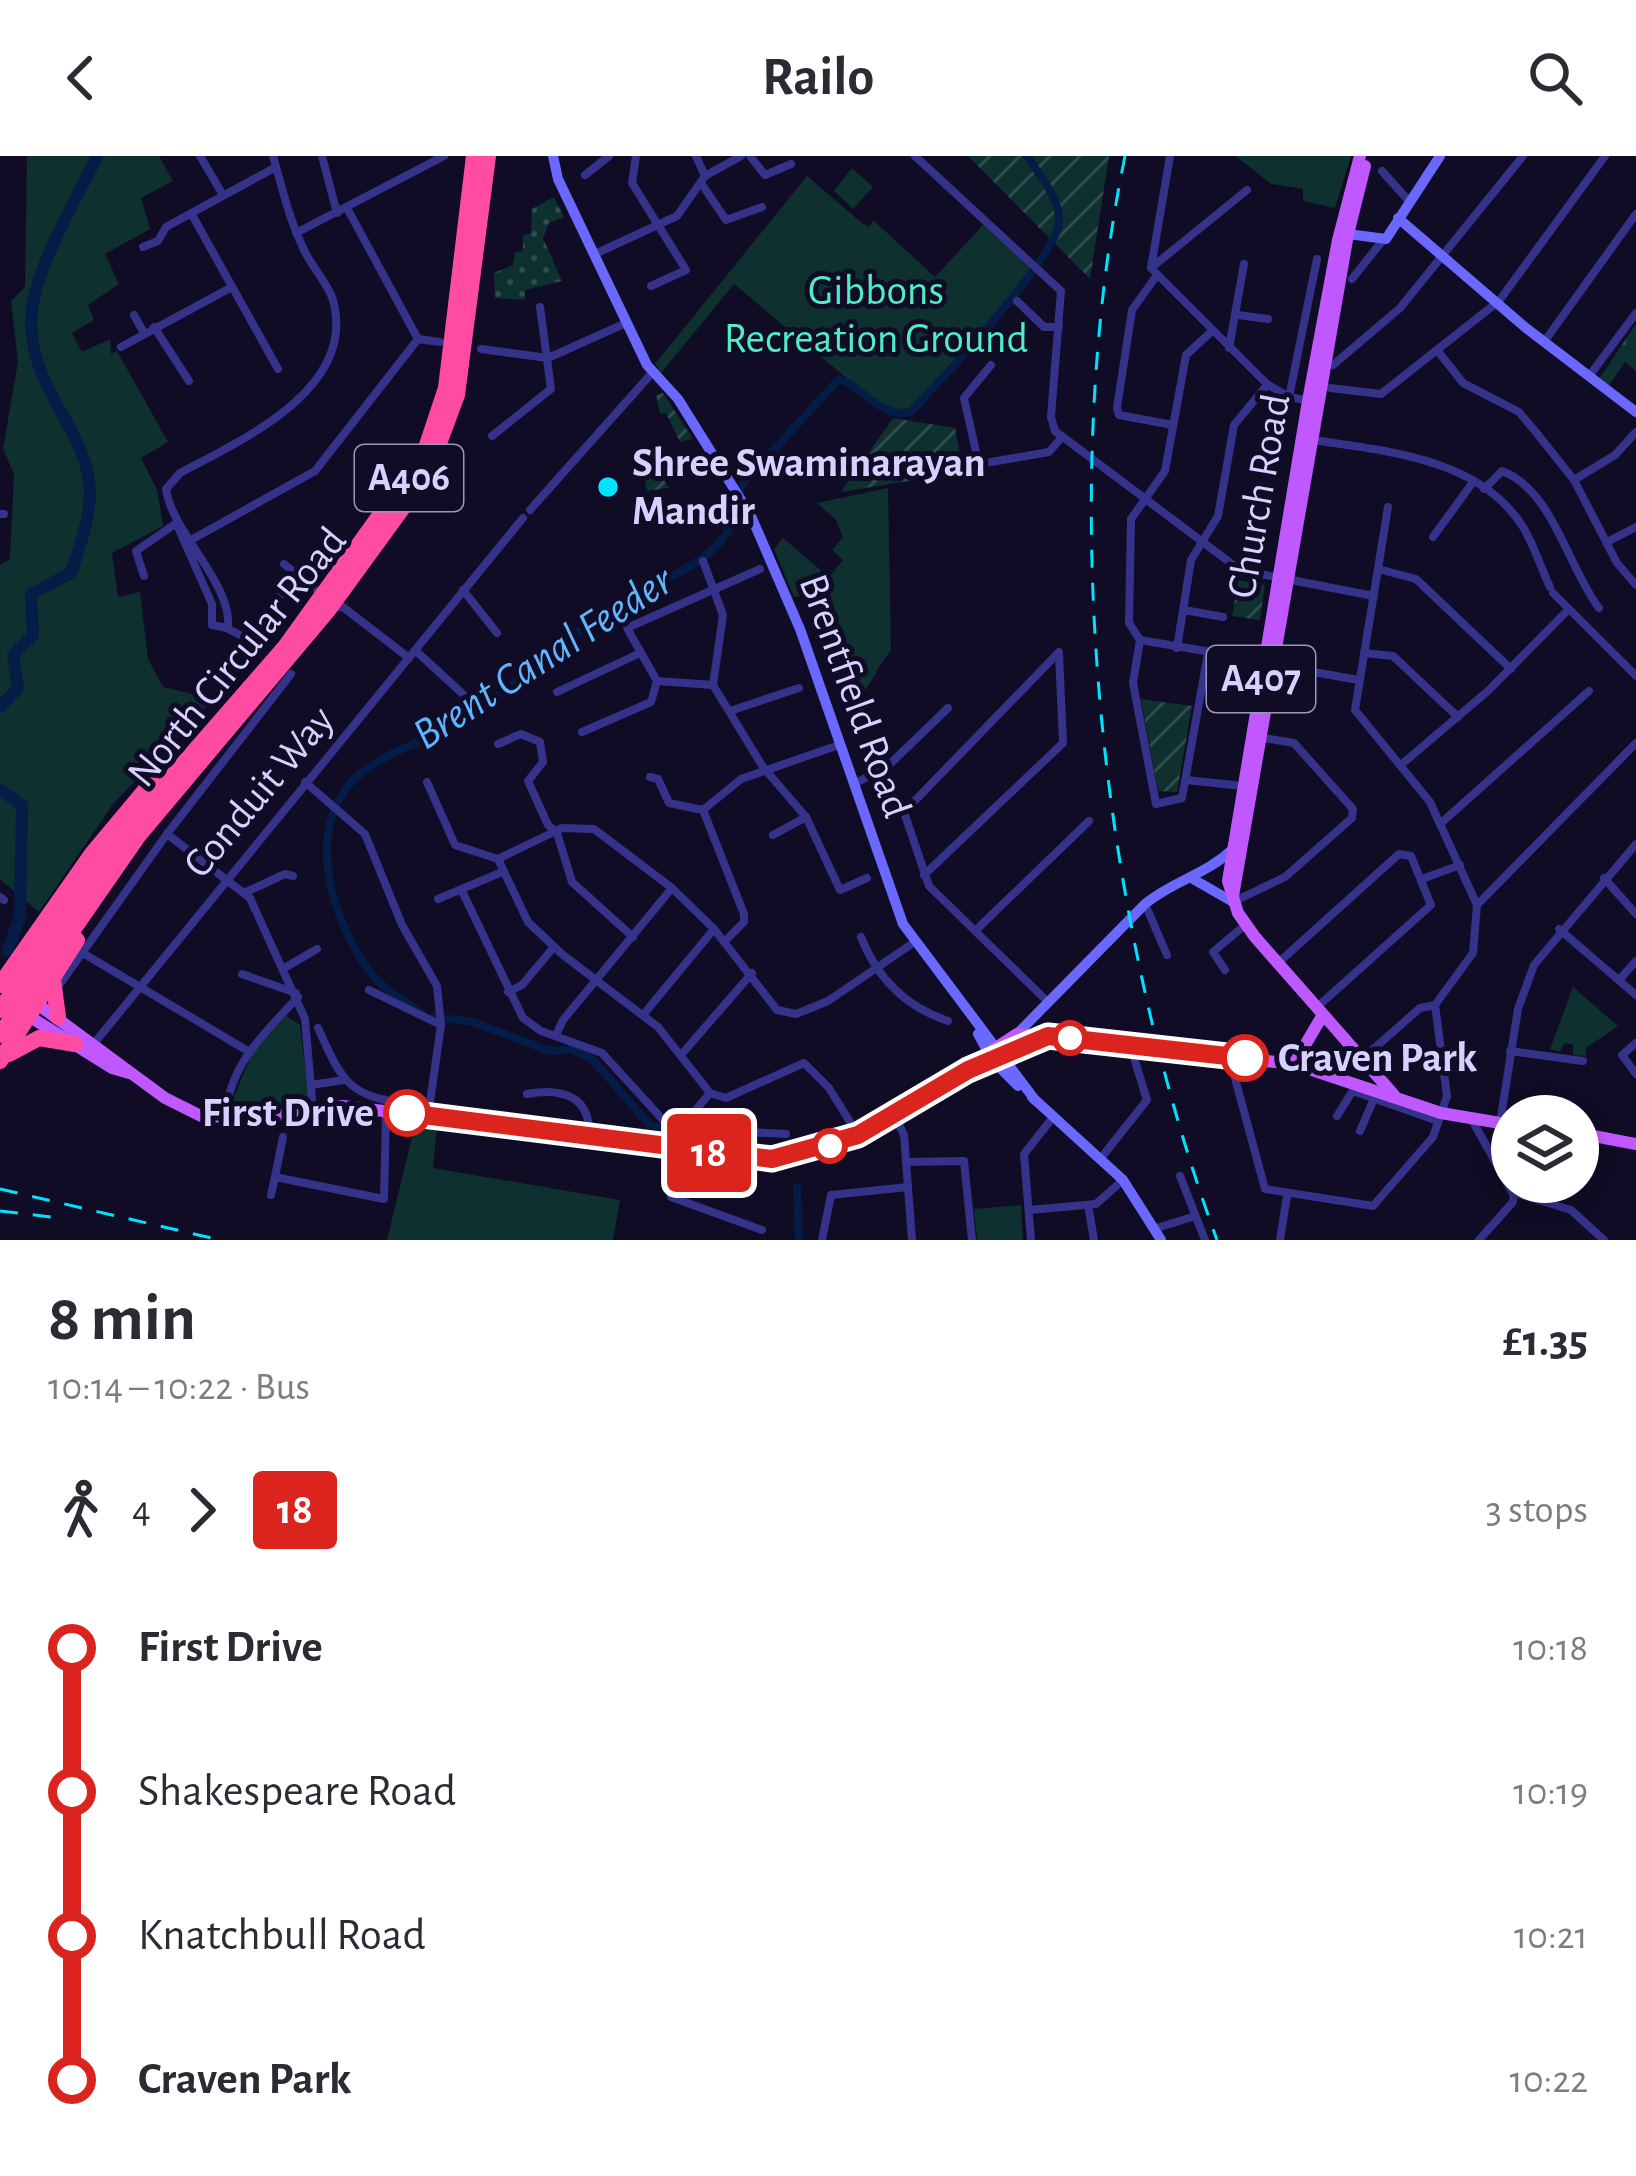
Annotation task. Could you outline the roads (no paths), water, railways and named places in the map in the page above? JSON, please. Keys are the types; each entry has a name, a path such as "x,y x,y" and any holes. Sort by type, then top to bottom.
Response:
{"highway":[{"name":"North Circular Road","path":"0,1035 139,836 415,470 431,439 446,388 474,156"},
{"name":"North Circular Road","path":"0,1005 128,827 336,608 415,492 446,436 472,302 488,156"},
{"path":"2,984 9,963 127,809 164,769 209,744"},
{"path":"58,1017 52,990 58,978 194,784 209,744"},
{"path":"0,1062 29,1008 58,978"},
{"path":"0,1062 39,1038 86,1046"}],"main road":[{"name":"A407","path":"1344,233 1365,156"},
{"name":"Church Road","path":"1233,899 1256,737 1344,233"},
{"name":"Church Road","path":"1233,899 1228,881 1232,850 1256,737 1264,661 1311,440 1313,402"},
{"path":"1233,899 1246,924 1321,1020 1394,1094 1440,1117 1491,1122"},
{"path":"2,984 29,1008 191,1112 226,1119 343,1106 772,1159 858,1135 1016,1036 1301,1061 1376,1095 1394,1094"},
{"path":"0,1005 58,1017 86,1046"},
{"path":"1301,1061 1321,1020"},
{"path":"994,1054 1048,1036"},
{"path":"1353,1085 1360,1061"},
{"path":"1599,1137 1636,1144"}],"street":[{"path":"200,156 223,195"},
{"path":"273,156 296,233 332,299 332,343 321,370 295,403 170,480 168,505 212,604 212,625 246,638 297,575"},
{"path":"322,156 337,213"},
{"path":"296,233 444,156"},
{"name":"Brentfield Road","path":"553,156 558,179 652,373 676,396 738,492 800,629 894,900 994,1054"},
{"path":"584,175 609,156"},
{"path":"636,156 632,183 686,270 651,286"},
{"path":"696,156 703,180 726,220 762,207"},
{"path":"596,254 677,216 703,180 741,156"},
{"path":"751,156 765,175 791,164"},
{"path":"915,156 1061,291 1051,425 1062,436 1240,570 1374,596"},
{"path":"1154,271 1171,156"},
{"path":"1352,279 1440,156"},
{"path":"1333,365 1400,308 1446,257 1523,156"},
{"path":"1330,388 1381,394 1496,304 1605,156"},
{"path":"143,247 276,167"},
{"path":"1382,171 1407,199"},
{"path":"1173,425 1119,415 1132,310 1154,271 1247,190"},
{"path":"347,208 418,339"},
{"path":"191,214 278,369"},
{"path":"1544,342 1636,214"},
{"path":"1398,218 1496,304 1636,412"},
{"path":"1344,233 1383,240"},
{"path":"1288,397 1317,259"},
{"path":"1229,348 1244,264"},
{"path":"1154,271 1268,384 1288,397 1313,402"},
{"path":"121,347 230,288"},
{"path":"1017,301 1044,327 1060,327"},
{"path":"492,436 545,399 551,389 540,307"},
{"path":"1589,375 1636,313"},
{"path":"134,315 144,333"},
{"path":"1238,315 1268,319"},
{"path":"481,349 548,358 626,323"},
{"path":"154,327 189,381"},
{"path":"1208,653 1183,798 1156,804 1133,683 1140,640 1129,622 1131,519 1165,471 1186,355 1212,332"},
{"path":"418,339 440,342"},
{"path":"190,540 315,471 418,339"},
{"path":"1438,350 1463,383 1519,412 1574,480 1636,585"},
{"path":"992,364 964,398 973,466 1049,452 1062,436"},
{"name":"Conduit Way","path":"86,1046 463,590 652,373"},
{"path":"1177,648 1200,539 1218,516 1238,416 1268,384"},
{"path":"1574,480 1615,455 1636,432"},
{"path":"1311,440 1418,459 1484,489 1522,526 1566,612 1636,676"},
{"path":"1484,489 1502,471 1518,480 1556,530 1599,608"},
{"path":"1432,537 1473,482"},
{"path":"1360,1061 1420,1008 1435,1005 1473,953 1478,905 1440,824 1402,764 1355,710 1388,507"},
{"path":"176,523 190,540 229,618 228,628"},
{"path":"144,576 136,551 176,523"},
{"path":"1607,542 1636,527"},
{"path":"704,561 723,615 713,686 765,769 806,817 840,890 867,878"},
{"path":"284,563 315,589"},
{"path":"713,686 657,681 627,628 760,569"},
{"path":"1378,569 1415,580 1511,669"},
{"path":"463,590 496,633"},
{"path":"336,608 412,654 465,696"},
{"path":"1183,610 1223,617"},
{"path":"1402,764 1511,669 1566,612"},
{"path":"1140,640 1264,661"},
{"path":"924,875 1063,743 1059,652 904,812 924,875 1048,1002"},
{"path":"1364,652 1393,656 1457,717"},
{"path":"557,692 638,654"},
{"path":"1296,669 1360,680"},
{"path":"58,978 291,674"},
{"path":"582,732 651,702 657,681"},
{"path":"730,711 799,688"},
{"path":"1440,824 1589,691"},
{"path":"854,784 888,766 948,707"},
{"path":"498,744 521,734 540,742 543,762 529,781 548,825 557,832 567,874 633,937"},
{"path":"1193,879 1233,899 1286,877 1352,818 1353,809 1294,743 1256,737"},
{"path":"1478,905 1636,743"},
{"path":"703,810 741,778 839,745"},
{"path":"650,777 658,779 669,803 703,810"},
{"path":"1186,780 1243,787"},
{"path":"305,782 365,834 402,925 437,986 441,1021 428,1116"},
{"path":"428,782 455,845 498,859 578,825 594,829 672,888 714,929 777,1010 796,1014 916,940"},
{"path":"703,810 744,914 744,922 724,942"},
{"path":"772,835 806,817"},
{"path":"975,931 1089,821"},
{"path":"166,834 246,892 297,995 313,1111"},
{"path":"1508,1095 1510,1051 1534,964 1558,929 1636,844"},
{"path":"984,1032 1016,1036 1144,904 1167,886 1193,879 1232,850"},
{"path":"1278,963 1400,854 1411,856 1431,904 1321,1020"},
{"path":"498,859 523,914 554,947 643,1015 710,1093 726,1097 804,1064 829,1088 858,1135"},
{"path":"1422,879 1460,865"},
{"path":"438,899 502,872"},
{"path":"246,892 284,874 292,876"},
{"path":"1604,878 1636,914"},
{"path":"556,1035 672,888"},
{"path":"461,889 508,992 532,1027 602,1054 665,1122 694,1112 710,1093"},
{"path":"1144,904 1167,955"},
{"path":"1225,970 1213,952 1246,924"},
{"path":"643,1015 714,929"},
{"path":"1558,929 1636,995"},
{"path":"861,937 876,968 919,1011 948,1021"},
{"path":"508,992 522,985 554,947"},
{"path":"286,968 317,949"},
{"path":"81,952 248,1051"},
{"path":"1619,980 1636,961"},
{"path":"242,974 297,995"},
{"path":"681,1055 752,974"},
{"path":"369,990 441,1021"},
{"path":"226,1119 230,1094 248,1051 297,995"},
{"name":"Brentfield Road","path":"962,1005 984,1032 994,1054"},
{"path":"1228,1056 1260,1184 1287,1196 1373,1207 1433,1137 1448,1096 1435,1005"},
{"path":"318,1028 344,1080 360,1096 409,1104"},
{"path":"1636,1043 1622,1055 1636,1075"},
{"path":"1101,1158 1147,1100 1137,1061 1139,1044"},
{"path":"1137,1061 1139,1044"},
{"path":"1510,1051 1583,1061"},
{"path":"994,1054 1035,1100 1123,1180 1159,1234 1192,1217"},
{"path":"311,1085 344,1080"},
{"path":"1337,1116 1353,1085"},
{"path":"527,1094 552,1090 578,1100 589,1117 589,1138"},
{"path":"1360,1131 1376,1095 1440,1117"},
{"path":"275,1177 385,1199 386,1111"},
{"path":"694,1112 709,1130 785,1134"},
{"path":"895,1116 906,1162 912,1240"},
{"path":"1031,1240 1024,1154 1054,1116"},
{"path":"1472,1120 1491,1153"},
{"path":"271,1196 283,1137"},
{"path":"678,1149 671,1197 762,1230"},
{"path":"906,1162 964,1161 972,1240"},
{"path":"1180,1176 1204,1240"},
{"path":"1028,1210 1102,1201 1123,1180"},
{"path":"822,1240 831,1195 908,1186"},
{"path":"1280,1240 1287,1196"},
{"path":"1479,1240 1512,1203"},
{"path":"1548,1203 1571,1210 1604,1240"},
{"path":"1088,1205 1094,1240"}],"waterway":[{"path":"0,707 18,688 13,655 33,635 31,594 71,573 88,513 87,469 38,362 32,310 49,252 97,156"},
{"name":"Brent Canal Feeder","path":"421,1012 370,972 336,906 327,855 329,831 335,807 348,786 382,759 474,712 611,609 689,567 714,548 731,525 744,482 839,379 881,407 910,412 994,319 1053,240 1059,223 1057,205 1027,156"},
{"path":"0,790 22,805 20,917 7,951"},
{"name":"Brent Canal Feeder","path":"434,1017 473,1022 550,1051 571,1049 591,1058 650,1125 695,1137"},
{"name":"Brent Canal Feeder","path":"797,1187 799,1240"}],"railway":[{"path":"1125,156 1104,287 1093,423 1092,563 1100,704 1117,844 1143,981 1176,1114 1217,1240"},
{"path":"0,1189 220,1240"},
{"path":"0,1211 60,1218"}],"place":[{"name":"Shree Swaminarayan Mandir","path":"608,487"},
{"name":"Craven Park","path":"1245,1058"},
{"name":"First Drive","path":"407,1113"}],"park label":[{"name":"Gibbons Recreation Ground","path":"876,315"}]}
